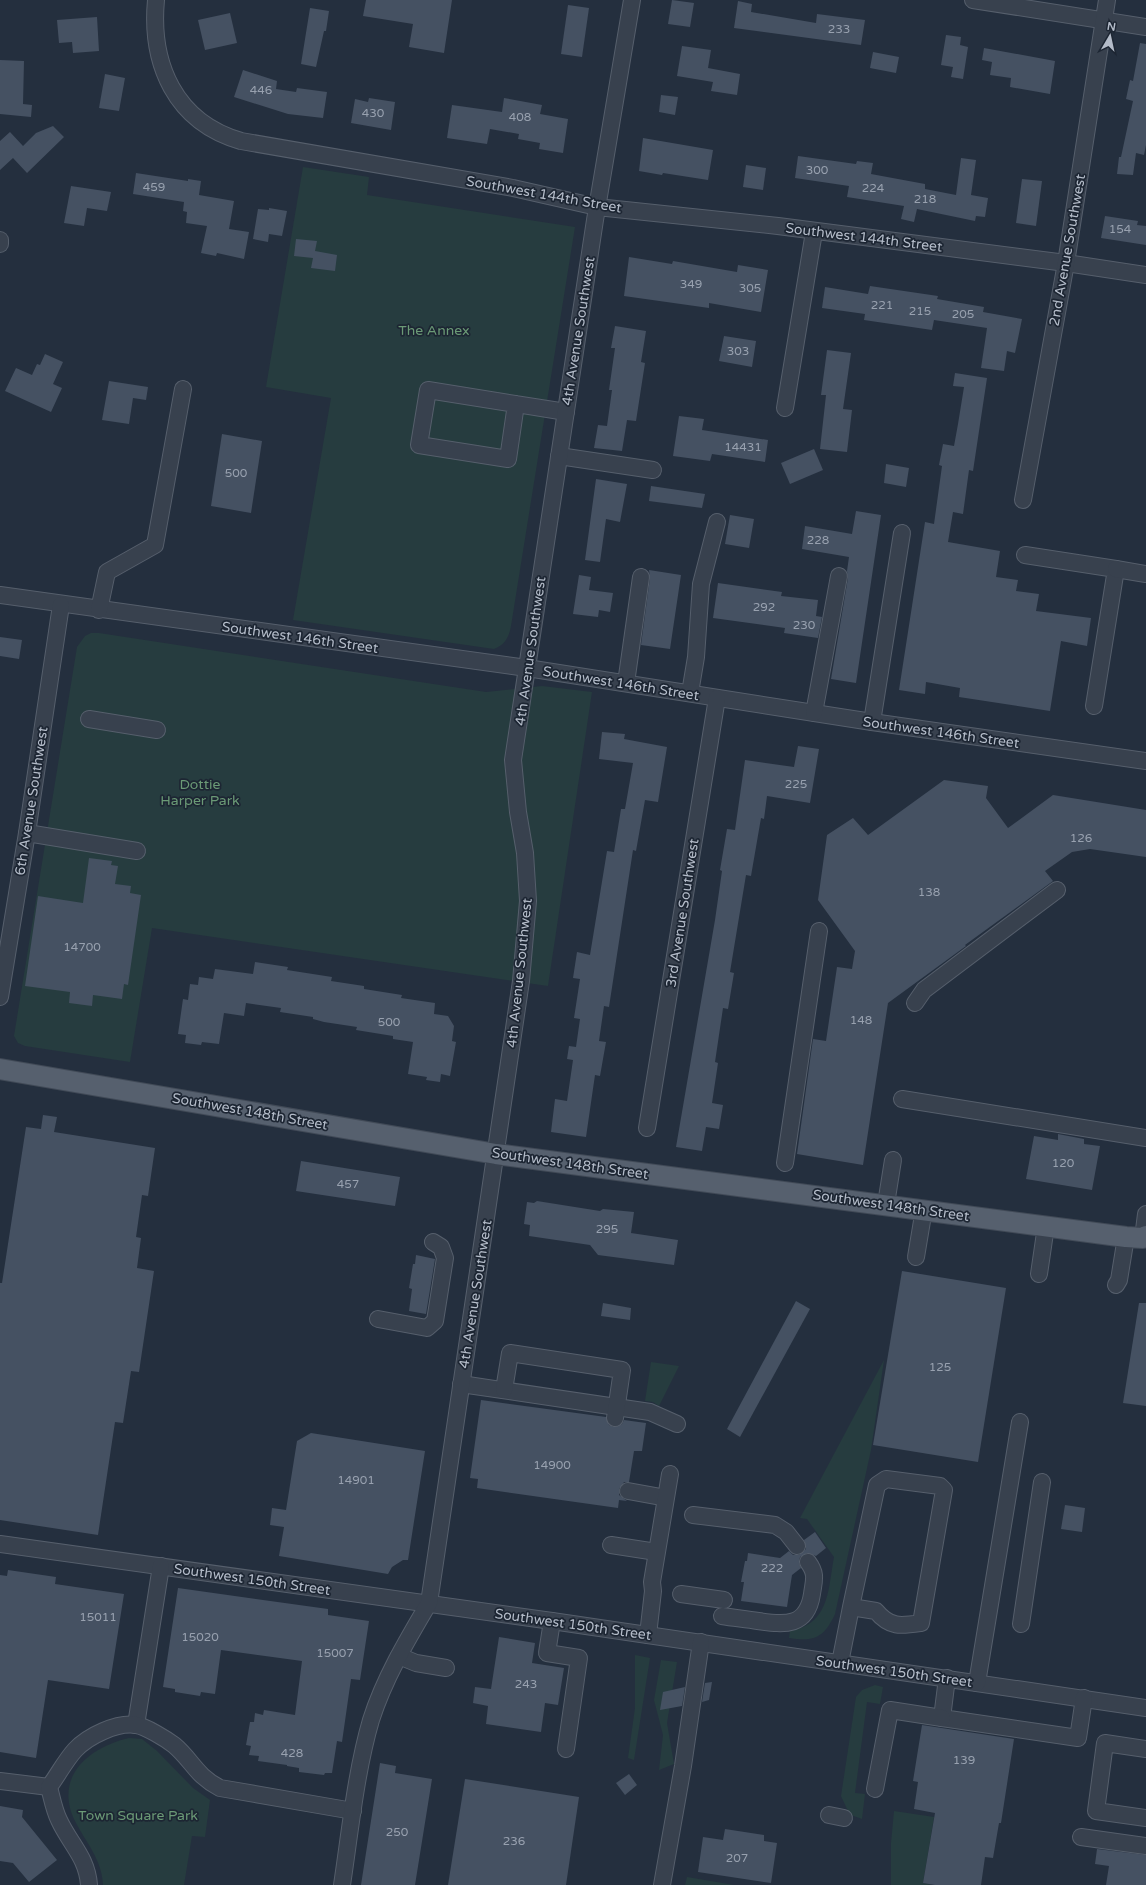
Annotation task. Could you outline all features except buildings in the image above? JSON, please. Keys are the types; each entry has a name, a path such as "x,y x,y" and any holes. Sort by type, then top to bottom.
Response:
{"main road":[{"name":"Southwest 148th Street","path":"0,1068 496,1154 1140,1238"}],"street":[{"name":"Southwest 144th Street","path":"156,0 154,17 157,52 171,86 180,100 198,120 227,137 258,145 513,188 597,207 778,226 814,232 1066,263 1146,275"},
{"name":"4th Avenue Southwest","path":"342,1885 353,1811 365,1743 371,1720 380,1696 399,1656 428,1603 462,1384 521,981 528,901 525,853 518,812 514,760 597,207 632,0"},
{"path":"974,0 1146,26"},
{"name":"2nd Avenue Southwest","path":"1023,500 1066,263 1107,0"},
{"path":"785,408 814,232"},
{"path":"98,610 107,572 155,545 183,389"},
{"path":"516,404 508,459 420,446 428,390 516,404 566,412"},
{"path":"559,456 653,470"},
{"path":"690,693 696,657 701,584 717,522"},
{"path":"872,722 902,533"},
{"path":"1026,555 1146,574"},
{"path":"1094,706 1116,569"},
{"path":"814,712 839,576"},
{"path":"626,684 642,577"},
{"name":"Southwest 146th Street","path":"0,595 61,605 527,668 872,722 1146,761"},
{"name":"6th Avenue Southwest","path":"0,997 27,833 61,605"},
{"name":"3rd Avenue Southwest","path":"648,1128 717,698"},
{"path":"89,719 157,730"},
{"path":"27,833 137,851"},
{"path":"915,1003 924,990 1057,890"},
{"path":"785,1163 819,931"},
{"path":"902,1099 1146,1138"},
{"path":"886,1204 893,1160"},
{"path":"916,1257 924,1209"},
{"path":"1116,1286 1140,1238 1146,1214"},
{"path":"1039,1274 1046,1226"},
{"path":"378,1319 427,1328 433,1325 435,1322 445,1258 441,1248 433,1242"},
{"path":"504,1390 510,1353 622,1370 616,1413"},
{"path":"462,1384 504,1390 616,1413 650,1412 677,1424"},
{"path":"977,1683 1020,1422"},
{"path":"642,1634 653,1590 652,1582 670,1474"},
{"path":"840,1663 851,1607 876,1485 886,1479 940,1486 944,1490 924,1611 920,1623 894,1625 881,1617 876,1611 851,1607"},
{"path":"1021,1624 1042,1482"},
{"path":"628,1491 662,1496 650,1551 642,1634"},
{"path":"693,1515 775,1525 786,1532 797,1546"},
{"name":"Southwest 150th Street","path":"0,1544 552,1620 1146,1708"},
{"path":"611,1545 650,1551"},
{"path":"681,1594 723,1608 782,1624 798,1620 808,1610 815,1575 814,1570 808,1562"},
{"path":"136,1725 162,1566"},
{"path":"552,1620 547,1653 579,1658 566,1750"},
{"path":"662,1885 683,1766 701,1642"},
{"path":"399,1656 416,1663 446,1668"},
{"path":"942,1718 947,1678"},
{"path":"875,1789 890,1710 1078,1738 1084,1698"},
{"path":"49,1787 75,1750 85,1741 106,1730 136,1725 155,1733 174,1745 208,1782 220,1788 353,1811"},
{"path":"1146,1749 1105,1743 1096,1810 1146,1818"},
{"path":"0,1781 49,1787"},
{"path":"49,1787 58,1820 80,1853 88,1875 88,1885"},
{"path":"1081,1837 1146,1846"}],"green space":[{"name":"The Annex","path":"303,167 369,177 367,195 575,227 511,626 506,640 494,649 293,620 331,398 266,387"},
{"name":"Dottie Harper Park","path":"91,633 486,692 542,686 592,692 548,986 152,928 130,1062 25,1046 18,1043 14,1036 77,647 85,636"},
{"path":"884,1360 871,1450 835,1614 827,1628 817,1636 805,1639 789,1638 790,1631 803,1627 813,1621 820,1613 828,1593 834,1557 807,1519 800,1518"},
{"path":"651,1362 679,1366 659,1406 653,1402 645,1401"},
{"path":"635,1655 650,1658 634,1760 628,1758 635,1708"},
{"path":"661,1660 677,1662 667,1723 674,1764 659,1770 663,1735 654,1700"},
{"path":"875,1685 883,1687 880,1704 867,1702 855,1793 865,1794 862,1819 851,1815 841,1796 856,1697 862,1690"},
{"name":"Town Square Park","path":"129,1738 142,1739 157,1751 193,1788 210,1800 205,1837 192,1836 184,1885 103,1885 97,1859 75,1821 69,1805 69,1790 72,1777 79,1766 89,1756 101,1748"},
{"path":"894,1811 934,1817 923,1883 932,1885 891,1885 891,1843"},
{"path":"687,1877 734,1885 685,1885"}]}
